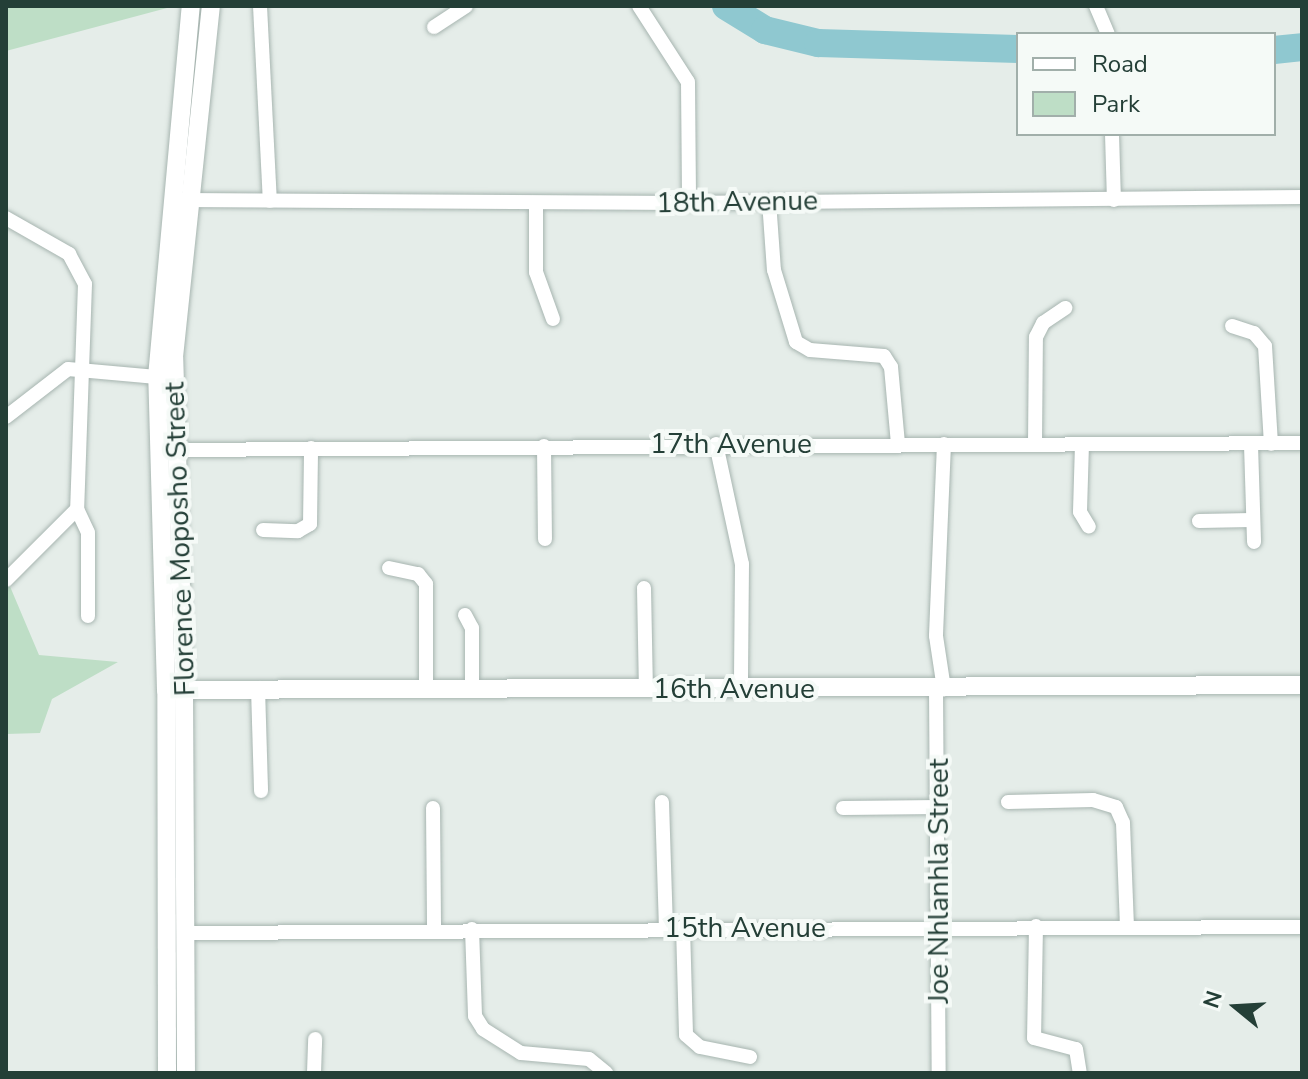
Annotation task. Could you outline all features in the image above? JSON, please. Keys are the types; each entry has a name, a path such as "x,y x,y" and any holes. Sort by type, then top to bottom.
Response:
{"street":[{"name":"Florence Moposho Street","path":"186,1073 187,933 175,689 168,449 191,6"},
{"name":"Florence Moposho Street","path":"168,449 157,377 211,6"},
{"path":"260,6 270,201"},
{"path":"434,27 466,6"},
{"path":"639,6 688,82 689,203"},
{"path":"1096,6 1107,32"},
{"path":"1112,136 1114,200"},
{"name":"18th Avenue","path":"182,200 689,203 1302,197"},
{"path":"769,201 774,270 796,342 810,350 870,351 887,360 898,444"},
{"path":"536,203 536,272 553,319"},
{"path":"6,218 30,228 79,266 85,284 77,509 88,533 88,616"},
{"path":"1035,444 1036,337 1043,323 1065,308"},
{"path":"1232,326 1254,333 1265,346 1271,444"},
{"path":"6,417 53,376 83,369 157,377"},
{"name":"17th Avenue","path":"168,449 1302,443"},
{"path":"716,444 742,564 741,688"},
{"name":"Joe Nhlanhla Street","path":"939,1073 940,689 936,636 944,444"},
{"path":"1082,444 1080,512 1089,527"},
{"path":"1251,445 1254,542"},
{"path":"544,446 545,539"},
{"path":"263,530 298,531 310,524 311,448"},
{"path":"6,580 77,509"},
{"path":"1199,521 1252,520"},
{"path":"389,568 411,571 425,580 426,689"},
{"path":"644,588 646,689"},
{"path":"465,615 472,628 472,689"},
{"name":"16th Avenue","path":"175,689 940,689 1302,685"},
{"path":"258,688 261,791"},
{"name":"Florence Moposho Street","path":"167,1073 175,689"},
{"path":"1008,802 1093,800 1116,807 1123,823 1127,925"},
{"path":"662,802 666,927"},
{"path":"843,808 939,807"},
{"path":"433,808 434,930"},
{"name":"15th Avenue","path":"187,933 666,927 940,930 1127,925 1302,927"},
{"path":"1036,926 1034,1038 1076,1049 1080,1073"},
{"path":"683,927 686,1035 700,1047 750,1057"},
{"path":"472,929 475,1016 483,1029 521,1053 589,1059 606,1073"},
{"path":"314,1073 315,1039"}],"green space":[{"path":"6,6 166,6 167,8 6,51"},
{"path":"6,577 39,655 118,662 52,699 40,733 6,734"}],"waterway":[{"path":"726,6 765,30 818,43 1016,49"},
{"path":"1276,50 1302,47"}]}
